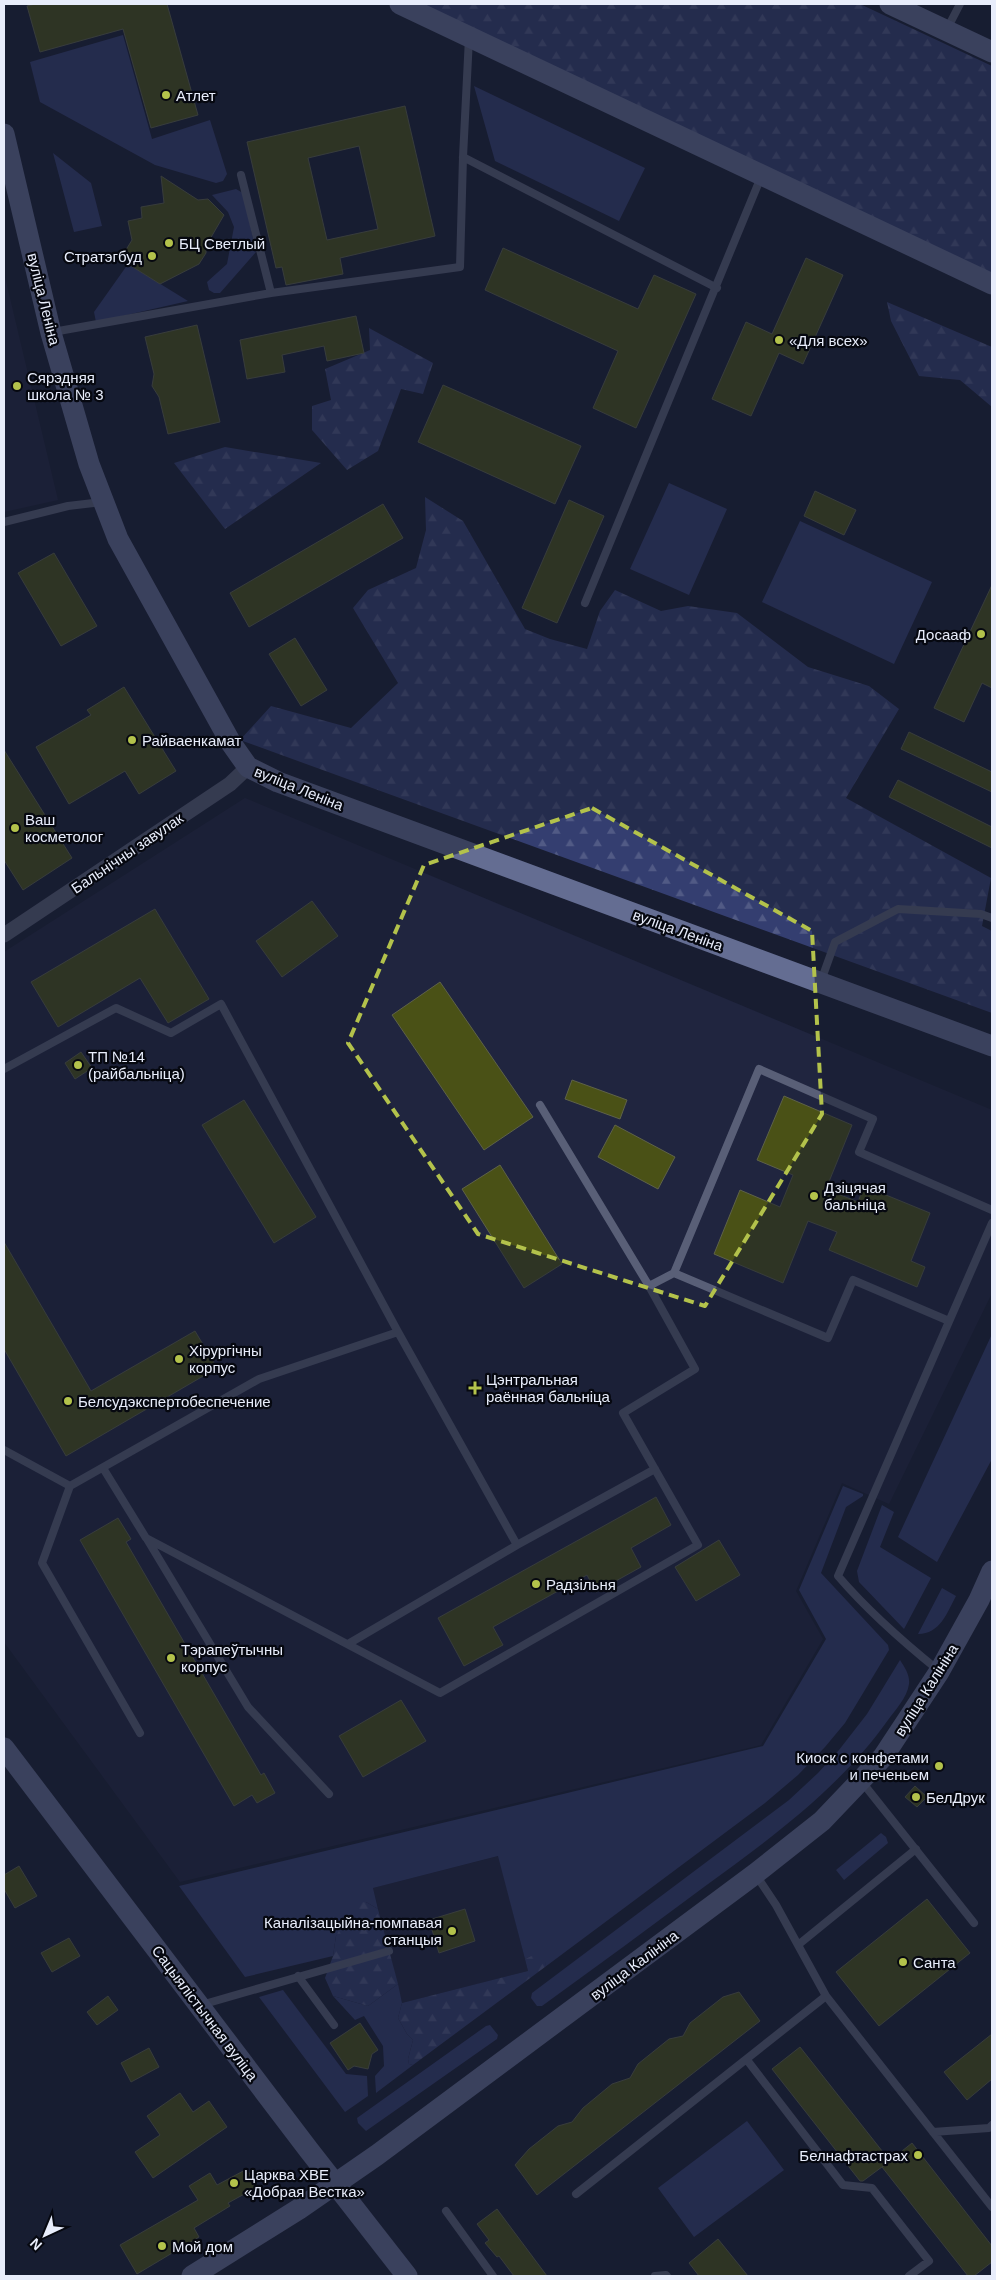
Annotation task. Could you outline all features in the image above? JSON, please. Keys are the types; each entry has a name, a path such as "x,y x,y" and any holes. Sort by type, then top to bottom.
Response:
{"street":[{"path":"400,4 992,284"},
{"path":"890,4 992,52"},
{"name":"вуліца Леніна","path":"4,134 51,332 89,464 103,502 118,539 231,743 248,767 278,782 992,1046"},
{"name":"Бальнічны завулак","path":"4,935 230,784 248,767"},
{"name":"вуліца Калініна","path":"192,2276 336,2184 755,1874 822,1821 883,1757 939,1672 979,1600 992,1571"},
{"name":"Сацыялістычная вуліца","path":"4,1748 407,2276"}],"lane":[{"path":"947,30 960,4"},
{"path":"51,332 271,293 460,267 469,36"},
{"path":"463,157 717,288"},
{"path":"241,175 271,293"},
{"path":"584,603 717,288 762,175"},
{"path":"4,522 68,506 103,502"},
{"path":"821,983 835,942 898,909 981,914 992,918"},
{"path":"4,1069 116,1008 171,1033 221,1004 398,1332 517,1545"},
{"path":"649,1286 674,1273 759,1069 874,1118 859,1152 992,1210"},
{"path":"146,1538 440,1693 698,1545 623,1413 695,1369 649,1286 540,1105"},
{"path":"939,1672 904,1643 858,1600 838,1576 992,1223"},
{"path":"674,1273 828,1338 853,1280 949,1321"},
{"path":"140,1733 42,1563 70,1486 259,1380 398,1332"},
{"path":"4,1450 70,1486"},
{"path":"103,1468 248,1707 329,1794"},
{"path":"348,1644 517,1545 655,1469"},
{"path":"861,1780 974,1923"},
{"path":"798,1946 916,1849"},
{"path":"755,1874 776,1905 826,1996 992,2207"},
{"path":"199,2005 389,1951"},
{"path":"298,1976 334,2025"},
{"path":"576,2194 826,1996"},
{"path":"747,2060 843,2185 872,2188 929,2261 909,2276"},
{"path":"934,2132 989,2128 992,2125"},
{"path":"446,2210 493,2276"},
{"path":"655,2276 666,2274 667,2276"}],"highlighted area":[{"path":"592,808 812,931 822,1114 705,1306 478,1234 348,1043 424,865"}],"shaded area":[{"name":"Сярэдняя школа № 3","path":"4,273 58,500 4,512"},
{"name":"Цэнтральная раённая бальніца","path":"245,798 992,1110 992,1293 889,1504 842,1483 796,1591 823,1639 761,1745 180,1882 4,1642 4,952"},
{"path":"499,1856 528,1971 402,2003 373,1888"}],"green space":[{"path":"416,4 860,4 992,66 992,274"},
{"path":"123,35 152,139 210,120 227,174 223,181 216,183 155,165 40,102 30,62"},
{"path":"474,86 645,168 619,221 495,161"},
{"path":"53,153 91,183 102,226 74,232"},
{"path":"236,189 243,193 256,252 220,293 214,293 209,290 207,282 227,264 234,227 228,212 212,195"},
{"path":"128,264 188,301 96,322 94,312"},
{"path":"887,302 992,347 992,407 960,380 919,376 891,321"},
{"path":"369,328 433,363 423,394 401,389 378,451 347,470 312,430 312,406 331,400 325,369 370,350"},
{"path":"225,447 321,463 225,529 174,463"},
{"path":"669,483 727,509 689,595 630,569"},
{"path":"425,497 463,521 525,629 550,639 587,649 600,611 615,590 661,611 688,606 737,613 808,667 869,686 899,709 846,798 991,878 982,926 992,931 992,1013 240,740 271,706 351,728 398,683 353,608 368,590 416,568 426,530"},
{"path":"800,521 932,582 894,664 762,602"},
{"path":"992,1334 992,1459 937,1562 898,1537"},
{"path":"843,1486 863,1494 863,1496 846,1507 821,1573 888,1645 889,1650 845,1723 798,1775 765,1803 545,1967 546,1956 531,1956 525,1959 498,1856 373,1888 378,1909 366,1902 336,1936 333,1956 245,1977 179,1886 763,1746 826,1639 799,1590"},
{"path":"882,1505 894,1512 880,1547 931,1578 904,1629 859,1582 857,1571"},
{"path":"942,1588 956,1596 942,1621 937,1626 926,1633 918,1634"},
{"path":"900,1660 909,1678 908,1689 903,1699 869,1745 826,1790 754,1850 542,2006 537,2006 531,1998 532,1993 789,1800 818,1773 867,1714"},
{"path":"881,1833 886,1837 888,1843 844,1880 836,1870"},
{"path":"366,1902 378,1909 398,1984 368,2006 333,1996 325,1978 333,1956 336,1936 354,1903"},
{"path":"531,1956 547,1956 545,1967 413,2065 409,2064 408,2059 413,2040 407,2034 398,2018 402,2003 528,1971 525,1959"},
{"path":"398,1984 402,2003 398,2018 407,2034 413,2040 408,2059 409,2064 413,2065 376,2093 375,2076 384,2066 383,2046 364,2016 355,2020 333,1996 368,2006"},
{"path":"283,1990 346,2074 367,2076 368,2096 345,2112 259,1997"},
{"path":"490,2025 498,2035 497,2039 366,2131 358,2123 357,2118"},
{"path":"747,2121 784,2170 694,2237 658,2188"}],"building":[{"path":"35,4 167,4 198,115 151,128 123,29 40,52 27,6"},
{"path":"405,106 435,236 340,258 343,274 286,285 282,267 276,268 247,142","holes":["359,146 378,229 327,240 308,158"]},
{"name":"БЦ Светлый","path":"161,176 198,200 208,199 224,215 206,246 206,253 199,264 160,284 128,264 124,253 132,240 128,221 142,218 141,207 164,203"},
{"path":"503,248 638,309 654,275 696,294 636,428 593,408 618,351 485,290"},
{"path":"806,258 843,275 803,364 779,353 751,416 712,399 746,322 772,334"},
{"path":"356,316 364,353 327,361 324,346 282,355 285,372 247,379 240,340"},
{"path":"197,325 220,422 168,434 159,397 152,386 154,374 145,337"},
{"path":"443,385 581,446 555,504 418,442"},
{"path":"815,491 856,510 844,535 804,516"},
{"path":"569,500 604,516 557,623 522,608"},
{"path":"383,504 403,538 249,627 230,593"},
{"path":"54,553 97,626 61,646 18,573"},
{"name":"Досааф","path":"992,585 992,688 982,683 964,722 934,708"},
{"path":"295,638 327,690 301,706 269,654"},
{"path":"124,687 176,771 139,794 125,771 69,804 36,747 91,715 87,710"},
{"path":"909,732 992,772 992,792 901,749"},
{"path":"4,750 72,858 23,890 4,860"},
{"path":"898,780 992,827 992,848 889,797"},
{"path":"312,901 338,936 282,977 256,941"},
{"path":"155,909 209,999 168,1023 140,978 58,1027 31,982"},
{"path":"440,982 533,1117 484,1150 392,1015"},
{"name":"ТП №14 (райбальніца)","path":"81,1052 92,1068 75,1079 65,1063"},
{"path":"572,1080 627,1100 620,1119 565,1099"},
{"name":"Дзіцячая бальніца","path":"784,1096 852,1125 826,1189 858,1202 864,1186 930,1213 911,1261 925,1267 917,1287 829,1250 837,1232 808,1221 783,1283 714,1254 740,1190 780,1207 793,1175 757,1160"},
{"path":"244,1100 316,1217 274,1243 202,1125"},
{"path":"615,1125 675,1157 658,1189 598,1157"},
{"path":"500,1165 562,1264 524,1288 462,1189"},
{"name":"Хірургічны корпус","path":"4,1242 91,1391 195,1331 217,1368 66,1456 4,1349"},
{"name":"Радзільня","path":"656,1497 671,1525 631,1548 641,1567 596,1592 587,1575 493,1627 503,1645 464,1666 438,1618"},
{"name":"Тэрапеўтычны корпус","path":"118,1518 131,1539 126,1542 261,1775 264,1773 275,1793 257,1803 252,1795 234,1806 80,1540"},
{"path":"719,1540 740,1575 696,1601 675,1567"},
{"path":"401,1700 426,1741 363,1777 339,1736"},
{"name":"БелДрук","path":"915,1786 927,1797 917,1807 905,1797"},
{"path":"19,1866 37,1896 15,1908 4,1889 4,1875"},
{"name":"Санта","path":"927,1899 970,1953 879,2026 836,1972"},
{"name":"Каналізацыйна-помпавая станцыя","path":"465,1909 475,1941 439,1953 429,1920"},
{"path":"69,1938 80,1956 52,1972 41,1953"},
{"path":"739,1992 760,2021 537,2195 515,2165 529,2149 558,2126 572,2122 583,2108 612,2084 630,2078 638,2064 669,2039 683,2036 690,2023 723,1997"},
{"path":"108,1996 118,2010 97,2025 87,2012"},
{"path":"360,2023 378,2050 372,2054 368,2069 354,2066 348,2070 330,2043"},
{"path":"992,2034 992,2079 967,2100 944,2072"},
{"path":"800,2047 890,2161 863,2181 860,2181 772,2069"},
{"path":"149,2048 159,2067 131,2082 121,2063"},
{"path":"180,2093 193,2112 209,2101 227,2127 153,2178 135,2152 160,2135 147,2116"},
{"path":"912,2143 992,2246 992,2262 974,2276 968,2276 882,2167"},
{"path":"247,2169 257,2187 228,2203 230,2206 194,2228 199,2237 137,2274 120,2245 198,2200 189,2186 210,2173 217,2185"},
{"path":"497,2209 547,2276 514,2276 499,2256 497,2257 485,2243 489,2240 477,2224"},
{"path":"718,2239 748,2276 699,2276 689,2263"}],"place":[{"name":"Атлет","path":"166,95"},
{"name":"БЦ Светлый","path":"169,243"},
{"name":"Стратэгбуд","path":"152,256"},
{"name":"«Для всех»","path":"779,340"},
{"name":"Сярэдняя школа № 3","path":"17,386"},
{"name":"Досааф","path":"981,634"},
{"name":"Райваенкамат","path":"132,740"},
{"name":"Ваш косметолог","path":"15,828"},
{"name":"ТП №14 (райбальніца)","path":"78,1065"},
{"name":"Дзіцячая бальніца","path":"814,1196"},
{"name":"Хірургічны корпус","path":"179,1359"},
{"name":"Цэнтральная раённая бальніца","path":"475,1388"},
{"name":"Белсудэкспертобеспечение","path":"68,1401"},
{"name":"Радзільня","path":"536,1584"},
{"name":"Тэрапеўтычны корпус","path":"171,1658"},
{"name":"Киоск с конфетами и печеньем","path":"939,1766"},
{"name":"БелДрук","path":"916,1797"},
{"name":"Каналізацыйна-помпавая станцыя","path":"452,1931"},
{"name":"Санта","path":"903,1962"},
{"name":"Белнафтастрах","path":"918,2155"},
{"name":"Царква ХВЕ «Добрая Вестка»","path":"234,2183"},
{"name":"Мой дом","path":"162,2246"}]}
